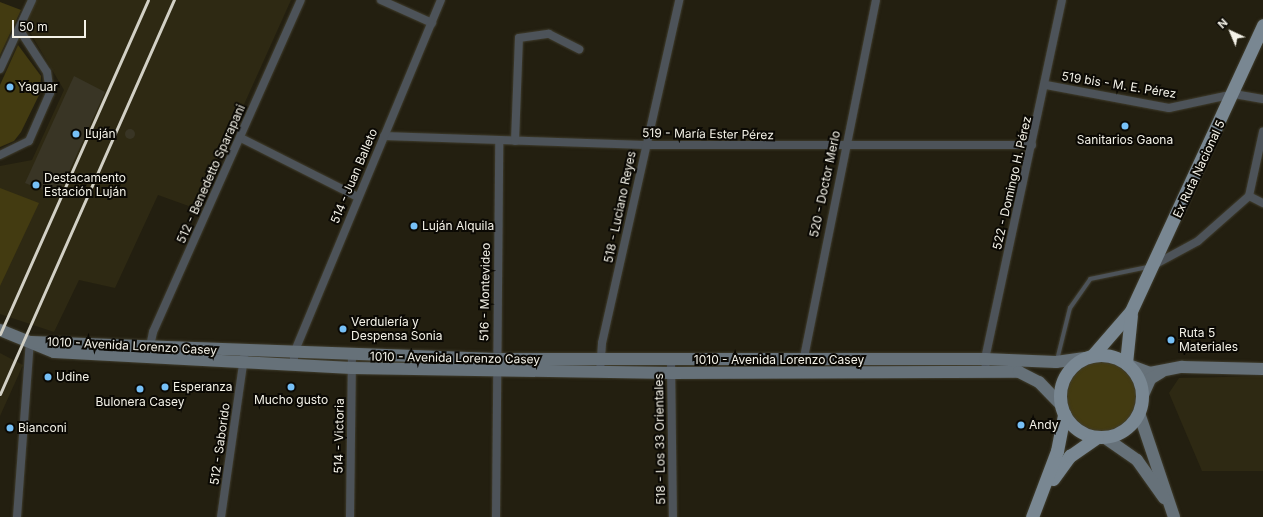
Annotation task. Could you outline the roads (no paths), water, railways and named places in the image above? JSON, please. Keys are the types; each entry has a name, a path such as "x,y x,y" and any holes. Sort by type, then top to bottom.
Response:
{"main road":[{"name":"Ex Ruta Nacional 5","path":"1088,357 1131,311 1234,94 1263,25"},
{"name":"Ex Ruta Nacional 5","path":"1129,365 1131,311"},
{"name":"1010 - Avenida Lorenzo Casey","path":"0,330 30,342 148,352 352,362 600,366 671,373 801,372 1056,362 1088,357"},
{"path":"1032,517 1057,451 1065,376 1088,357 1110,356 1150,373 1182,367 1263,369"},
{"name":"1010 - Avenida Lorenzo Casey","path":"600,366 671,360 801,359 985,364 1027,375 1062,409"},
{"path":"1129,365 1143,395"},
{"path":"1039,501 1070,456 1101,437 1130,426 1139,413 1143,395 1150,379 1161,372"},
{"path":"1062,409 1078,431 1101,437 1146,470 1173,514"},
{"path":"1139,413 1173,514"}],"street":[{"path":"0,69 32,0"},
{"name":"512 - Benedetto Sparapani","path":"148,352 301,0"},
{"path":"381,0 432,23"},
{"name":"514 - Juan Balleto","path":"294,358 358,197 442,0"},
{"name":"518 - Luciano Reyes","path":"600,366 645,145 679,0"},
{"name":"520 - Doctor Merlo","path":"801,372 801,359 844,147 876,0"},
{"name":"522 - Domingo H. Pérez","path":"985,364 1046,85 1062,0"},
{"path":"0,155 29,141 50,92 47,72 18,29"},
{"path":"515,141 519,38 549,34 579,49"},
{"name":"519 bis - M. E. Pérez","path":"1046,85 1168,108 1234,94"},
{"path":"1234,94 1263,99"},
{"path":"1152,266 1198,241 1249,196 1263,132"},
{"name":"519 - María Ester Pérez","path":"384,136 645,145 844,147 1032,145"},
{"path":"241,138 358,197"},
{"name":"516 - Montevideo","path":"496,517 496,365 499,140"},
{"path":"1249,196 1263,203"},
{"path":"16,517 30,342"},
{"name":"512 - Saborido","path":"221,517 244,356"},
{"name":"518 - Los 33 Orientales","path":"671,360 673,517"},
{"name":"514 - Victoria","path":"350,517 352,362"}],"lane":[{"path":"1056,362 1070,308 1090,279 1152,266"}],"railway":[{"path":"0,334 148,0"},
{"path":"0,394 174,0"}],"place":[{"name":"Yaguar","path":"10,87"},
{"name":"Sanitarios Gaona","path":"1125,126"},
{"name":"Luján","path":"76,134"},
{"name":"Destacamento Estación Luján","path":"36,185"},
{"name":"Luján Alquila","path":"414,226"},
{"name":"Verdulería y Despensa Sonia","path":"343,329"},
{"name":"Ruta 5 Materiales","path":"1171,340"},
{"name":"Udine","path":"48,377"},
{"name":"Esperanza","path":"165,387"},
{"name":"Mucho gusto","path":"291,387"},
{"name":"Bulonera Casey","path":"140,389"},
{"name":"Andy","path":"1021,425"},
{"name":"Bianconi","path":"10,428"}]}
